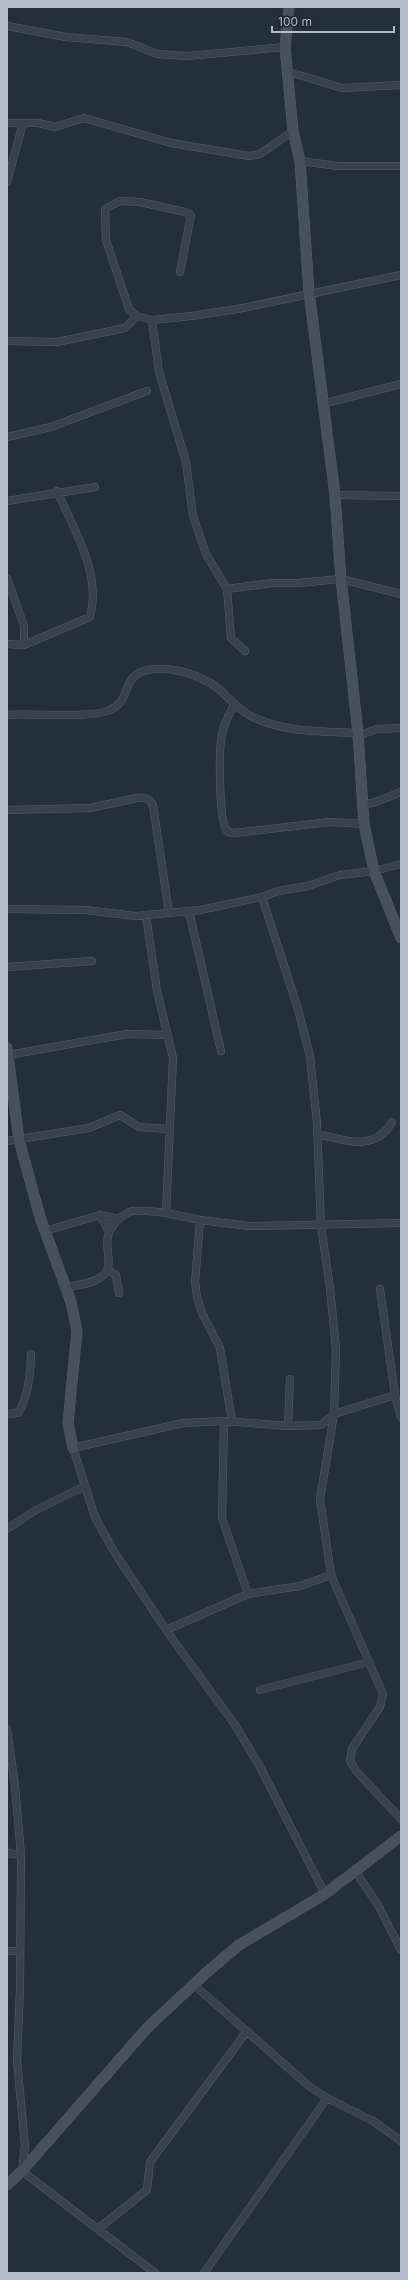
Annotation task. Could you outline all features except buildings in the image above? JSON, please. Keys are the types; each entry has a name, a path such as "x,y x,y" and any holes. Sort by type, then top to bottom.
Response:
{"street":[{"path":"289,7 286,47 293,131 300,161 309,292 322,404 335,495 341,578 358,734 364,824 374,871 401,938"},
{"path":"7,26 66,37 127,42 157,54 187,56 286,47"},
{"path":"289,72 342,88 401,85"},
{"path":"7,123 23,123 55,127 84,118 171,143 249,156 260,154 293,131"},
{"path":"7,182 23,123"},
{"path":"300,161 338,166 401,166"},
{"path":"180,272 191,215 185,212 140,202 120,201 105,209 106,240 129,309 137,316 152,320 243,308 309,292 371,282 401,275"},
{"path":"7,341 57,342 125,328 137,316"},
{"path":"152,320 159,372 186,462 193,516 206,554 227,588 231,638 246,651"},
{"path":"322,404 401,384"},
{"path":"7,437 51,427 147,392"},
{"path":"7,501 57,491 95,487"},
{"path":"7,644 24,645 90,616 93,607 90,568 57,491"},
{"path":"335,495 401,496"},
{"path":"7,578 24,626 24,645"},
{"path":"227,588 341,578 401,594"},
{"path":"7,715 91,713 110,710 119,703 133,677 142,670 162,669 184,671 220,690 234,705 251,716 275,725 304,730 358,734 378,729 401,728"},
{"path":"234,705 222,734 220,769 223,823 228,832 234,833 330,822 364,824"},
{"path":"363,804 373,803 401,792"},
{"path":"7,810 90,808 143,797 149,800 153,805 169,913"},
{"path":"7,909 85,910 136,916 189,911 262,898 278,891 308,886 340,875 374,871 401,864"},
{"path":"262,898 298,1009 310,1056 318,1134 320,1226 330,1288 336,1348 334,1414 320,1498 331,1575 383,1694 383,1700 352,1749 350,1761 356,1771 401,1819"},
{"path":"189,911 221,1051"},
{"path":"146,915 157,992 173,1058 166,1213"},
{"path":"7,967 92,961"},
{"path":"168,1035 127,1034 8,1052 19,1140 45,1231 66,1287 77,1331 68,1423 73,1448 95,1517 116,1555 166,1630 235,1725 325,1894"},
{"path":"7,1141 89,1128 120,1115 139,1127 169,1129"},
{"path":"318,1134 349,1142 375,1140 386,1132 392,1122"},
{"path":"66,1287 102,1277 108,1270 110,1260 106,1243 109,1232 119,1219 130,1212 166,1213 200,1220 249,1226 320,1226 401,1223"},
{"path":"45,1231 100,1215 119,1219"},
{"path":"100,1215 109,1232"},
{"path":"200,1220 196,1289 202,1313 220,1348 232,1422"},
{"path":"108,1270 116,1275 119,1293"},
{"path":"380,1289 395,1395 401,1416"},
{"path":"7,1414 18,1413 22,1407 31,1371 31,1354"},
{"path":"288,1426 290,1379"},
{"path":"73,1448 183,1423 232,1422 288,1426 321,1425 334,1414 395,1395"},
{"path":"224,1422 222,1518 248,1594"},
{"path":"7,1529 36,1510 85,1486"},
{"path":"166,1630 248,1594 300,1586 331,1575"},
{"path":"260,1690 369,1662"},
{"path":"8,1730 21,1855 19,1951 20,1989 16,2060 25,2146 22,2171"},
{"path":"7,2185 22,2171 148,2027 194,1984 239,1945 325,1894 401,1836"},
{"path":"7,1853 21,1855"},
{"path":"355,1871 378,1906 401,1950"},
{"path":"7,1951 19,1951"},
{"path":"194,1984 310,2087 327,2098 373,2121 401,2141"},
{"path":"99,2228 147,2190 150,2162 247,2032"},
{"path":"204,2273 327,2098"},
{"path":"22,2171 99,2228 155,2273"}]}
